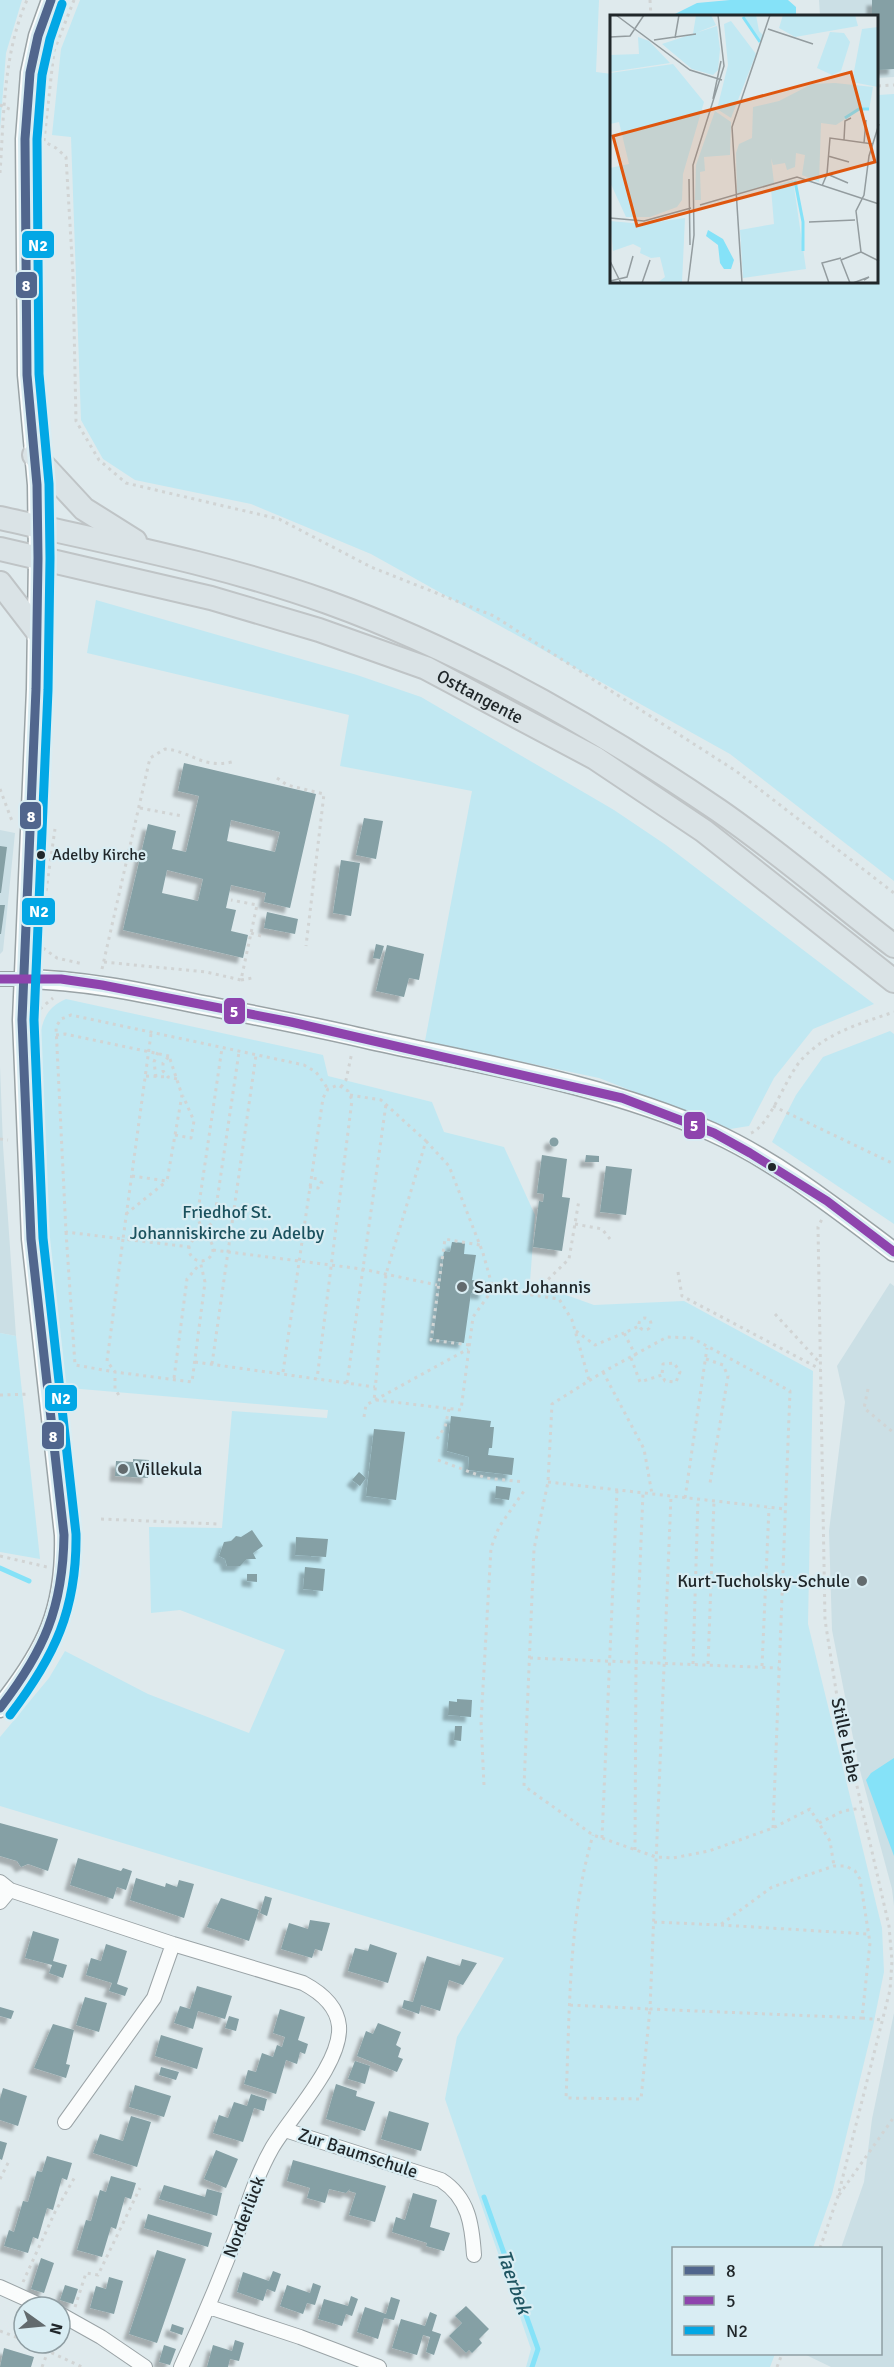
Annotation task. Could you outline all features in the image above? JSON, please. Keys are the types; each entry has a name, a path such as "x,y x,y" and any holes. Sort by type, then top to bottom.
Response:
{"main road":[{"path":"34,455 84,509 111,528 158,553"},
{"name":"Osttangente","path":"0,518 223,568 328,602 435,647 608,737 720,812 894,946"},
{"name":"Osttangente","path":"0,549 211,598 320,630 426,668 595,758 704,831 894,981"},
{"path":"0,583 37,631"}],"street":[{"path":"0,1708 21,1681 44,1643 60,1603 65,1572 64,1535 31,1239 22,1020 38,558 34,455 27,375 25,139 30,73 38,36 51,0"},
{"path":"0,979 61,979 100,976 622,1098 683,1120 737,1145 810,1190 894,1252"},
{"name":"Zur Baumschule","path":"0,1902 5,1886 173,1944 303,1983 321,1993 333,2009 339,2026 337,2044 324,2073 285,2130 441,2180 454,2188 465,2204 472,2225 474,2255"},
{"path":"65,2122 154,1998 173,1944"},
{"name":"Norderlück","path":"181,2367 209,2307 254,2188 272,2148 285,2130"},
{"path":"0,2287 18,2295"},
{"path":"209,2307 300,2337 379,2367"},
{"path":"72,2321 145,2367"}],"path":[{"path":"0,173 10,57 19,18 27,0"},
{"path":"44,141 54,51 74,0"},
{"path":"650,0 651,15"},
{"path":"879,86 894,85"},
{"path":"25,139 44,141 66,157 73,275 76,421 99,460 126,483 279,519 371,567 495,616 736,771 894,893"},
{"path":"40,943 48,953 57,958 100,976 150,758 165,749 183,752 191,759 212,765 232,762"},
{"path":"277,778 287,785 324,794 306,946"},
{"path":"140,808 182,816"},
{"path":"46,897 55,829"},
{"path":"231,900 257,905 240,980"},
{"path":"251,933 261,936"},
{"path":"104,962 206,972 240,980 252,978"},
{"path":"37,1014 54,997 61,996"},
{"path":"763,1125 786,1081 803,1058 825,1040 894,1011"},
{"path":"199,1266 205,1282 192,1382 75,1365 56,1035 56,1027 61,1019 71,1015 310,1067 328,1089"},
{"path":"56,1035 65,1034 169,1056"},
{"path":"120,1397 115,1389 115,1372 106,1361 151,1034"},
{"path":"203,1238 204,1231 197,1218 222,1048"},
{"path":"341,1087 346,1080 353,1050 342,1048"},
{"path":"156,1077 154,1062 158,1052"},
{"path":"204,1231 214,1221 239,1052"},
{"path":"212,1364 256,1055"},
{"path":"168,1077 163,1067 169,1056"},
{"path":"169,1056 182,1095 194,1121 191,1138 175,1135"},
{"path":"146,1076 177,1078"},
{"path":"283,1372 323,1098 328,1089 338,1085 350,1095 352,1100 317,1379"},
{"path":"126,1214 167,1181 182,1095"},
{"path":"350,1095 381,1100 449,1166 480,1245 493,1289"},
{"path":"347,1383 386,1104"},
{"path":"773,1106 894,1164"},
{"path":"0,1139 8,1140"},
{"path":"375,1401 386,1274 426,1142"},
{"path":"132,1176 167,1181"},
{"path":"309,1187 318,1188 322,1183 318,1179 311,1178"},
{"path":"532,1295 569,1259 579,1200"},
{"name":"Stille Liebe","path":"820,2247 838,2196 883,2020 890,1990 892,1961 883,1889 838,1703 825,1620 818,1239 822,1219 831,1225"},
{"path":"575,1224 602,1229 610,1239"},
{"path":"66,1232 190,1247"},
{"path":"203,1238 211,1242 213,1250 207,1259 200,1261 193,1257 190,1247 194,1240 203,1238"},
{"path":"468,1347 431,1340 437,1285 445,1239 480,1245"},
{"path":"213,1250 330,1264 437,1285"},
{"path":"174,1379 188,1279 199,1266 200,1261"},
{"path":"678,1272 682,1296 820,1369"},
{"path":"493,1289 559,1299 575,1330 590,1380"},
{"path":"375,1401 461,1410 473,1317 493,1289"},
{"path":"775,1314 820,1363"},
{"path":"575,1330 595,1345 639,1326"},
{"path":"624,1333 636,1356"},
{"path":"773,1828 790,1391 692,1338 667,1337 603,1372 552,1404 548,1482 534,1549 524,1786 593,1835 656,1857 673,1858 709,1851 773,1828 810,1809 830,1841 834,1866"},
{"path":"364,1417 366,1405 468,1347"},
{"path":"685,1498 707,1347"},
{"path":"631,1358 640,1383 662,1375"},
{"path":"706,1359 723,1365 728,1376 710,1483"},
{"path":"669,1361 675,1363 680,1372 680,1377 671,1383 665,1381 662,1375 663,1364 669,1361"},
{"path":"195,1362 283,1372 375,1387"},
{"path":"603,1372 644,1449 652,1494"},
{"path":"868,1389 864,1408 894,1433"},
{"path":"0,1395 47,1394"},
{"path":"437,1439 445,1427 448,1409"},
{"path":"438,1460 486,1478 524,1482"},
{"path":"548,1482 785,1509"},
{"path":"602,1838 618,1490"},
{"path":"484,1785 481,1722 491,1548 499,1527 524,1491"},
{"path":"635,1850 636,1662 644,1493"},
{"path":"593,1835 580,1878 570,2005 566,2098 641,2099 650,2009 662,1663 671,1496"},
{"path":"693,1664 698,1499"},
{"path":"708,1665 714,1501"},
{"path":"762,1666 769,1508"},
{"path":"101,1519 218,1524"},
{"path":"0,1556 47,1567"},
{"path":"530,1658 779,1668"},
{"path":"819,1823 843,1811 862,1808"},
{"path":"719,1925 772,1887 834,1866 846,1866 855,1871 860,1879 868,1934 869,1968 862,2018"},
{"path":"654,1922 868,1934"},
{"path":"570,2005 883,2020"},
{"path":"838,2196 894,2117"},
{"path":"0,2179 10,2159"},
{"path":"18,2295 55,2212 76,2175"},
{"path":"72,2304 86,2273 98,2276 140,2188"},
{"path":"59,2355 82,2367"}],"shaded area":[{"path":"819,0 894,0 894,77 879,78 879,15 820,15"},
{"path":"0,830 15,833 3,951 0,954"},
{"path":"0,1066 3,1145 16,1336 0,1333"},
{"name":"Kurt-Tucholsky-Schule","path":"890,1283 894,1286 894,1906 892,1889 858,1763 832,1630 829,1531 845,1402 837,1366"},
{"path":"894,2013 894,2367 831,2367 806,2355 882,2355 882,2247 841,2247 864,2182 872,2119"}],"green space":[{"path":"0,0 22,0 6,53 0,130"},
{"path":"80,0 599,0 596,72 610,74 610,284 879,284 879,95 894,94 894,881 730,754 371,554 251,504 135,480 103,459 81,420 71,137 52,135 61,49"},
{"path":"96,600 357,675 421,697 614,810 666,845 874,1004 813,1029 774,1078 749,1126 730,1129 599,1078 425,1041 472,791 340,766 349,715 87,653"},
{"name":"Friedhof St. Johanniskirche zu Adelby","path":"66,999 323,1055 328,1076 432,1102 444,1132 504,1147 535,1215 530,1282 594,1305 684,1301 813,1371 808,1624 882,1928 884,1972 832,2194 813,2247 672,2247 672,2355 775,2355 770,2367 526,2367 531,2349 445,2099 457,2037 504,1958 0,1806 0,1737 49,1678 65,1651 148,1694 249,1733 285,1650 180,1610 151,1613 149,1527 222,1528 232,1411 327,1418 328,1410 69,1388 58,1379 38,1044 46,1017"},
{"path":"890,1031 894,1034 894,1224 772,1142 796,1095 823,1057"},
{"path":"0,1333 16,1336 40,1559 0,1552"}],"water":[{"path":"730,0 788,0 796,7 796,15 673,15 697,3"},
{"path":"894,1758 894,1856 866,1780 871,1773"}],"building":[{"path":"872,0 894,0 894,69 879,70 879,15 872,15"},
{"path":"184,763 316,794 290,908 264,902 266,893 231,885 226,908 236,910 231,931 248,935 243,958 123,930 148,824 176,831 172,849 186,852 199,796 178,791","holes":["231,820 280,832 275,852 227,841","167,870 203,879 198,901 162,893"]},
{"path":"364,818 383,821 376,859 356,855"},
{"path":"0,846 7,847 1,893 0,893"},
{"path":"341,860 360,863 351,916 333,913"},
{"path":"0,905 5,905 1,934 0,934"},
{"path":"267,912 298,919 295,934 264,928"},
{"path":"376,944 384,946 380,959 373,958"},
{"path":"387,945 424,954 419,980 409,978 404,997 376,991"},
{"path":"554,1137 559,1142 554,1147 549,1142"},
{"path":"542,1155 567,1159 562,1197 570,1198 562,1251 533,1247 539,1201 543,1202 544,1194 537,1193"},
{"path":"586,1155 599,1156 599,1162 585,1162"},
{"path":"606,1166 632,1169 626,1215 600,1212"},
{"name":"Sankt Johannis","path":"452,1242 465,1243 464,1254 476,1255 472,1280 486,1282 484,1294 471,1293 464,1343 433,1339 444,1251 450,1252"},
{"path":"451,1416 491,1421 490,1427 494,1427 492,1448 489,1448 488,1455 514,1458 512,1475 468,1470 469,1457 447,1451"},
{"path":"374,1429 405,1432 396,1500 366,1496"},
{"path":"133,1459 149,1460 148,1478 115,1476 116,1461 133,1462"},
{"path":"359,1472 366,1478 360,1486 352,1480"},
{"path":"496,1486 511,1488 509,1500 495,1498"},
{"path":"252,1530 263,1546 253,1553 256,1559 247,1559 240,1566 227,1566 225,1559 219,1556 224,1542 231,1541 236,1536 241,1537"},
{"path":"296,1537 328,1539 326,1557 295,1555"},
{"path":"305,1567 325,1569 323,1591 303,1589"},
{"path":"247,1574 257,1574 257,1582 247,1581"},
{"path":"457,1699 472,1700 471,1717 448,1715 449,1701 457,1702"},
{"path":"455,1726 462,1726 461,1741 454,1740"},
{"path":"0,1823 58,1839 48,1871 28,1864 21,1867 17,1861 0,1856"},
{"path":"78,1858 121,1871 123,1868 132,1871 126,1890 117,1887 113,1899 70,1885"},
{"path":"136,1878 165,1887 166,1883 177,1887 179,1880 194,1884 184,1918 130,1900"},
{"path":"265,1896 272,1898 267,1916 260,1913"},
{"path":"221,1898 259,1910 249,1941 207,1927"},
{"path":"310,1920 330,1923 322,1951 315,1949 312,1958 281,1949 289,1923 308,1929"},
{"path":"33,1931 59,1939 53,1961 67,1965 63,1978 49,1973 52,1965 25,1958"},
{"path":"106,1944 127,1951 117,1984 128,1988 125,1996 109,1991 112,1983 86,1975 91,1958 101,1961"},
{"path":"370,1944 397,1953 388,1983 348,1971 355,1948 368,1951"},
{"path":"427,1956 460,1966 462,1959 477,1963 463,1985 449,1980 440,2011 421,2005 419,2014 402,2008 404,2000 413,2002"},
{"path":"197,1986 232,1996 225,2019 198,2011 193,2029 174,2023 180,2006 190,2009"},
{"path":"85,1997 107,2003 99,2032 76,2025"},
{"path":"0,2007 14,2011 11,2019 0,2016"},
{"path":"280,2009 305,2017 298,2040 308,2044 305,2054 300,2052 297,2064 286,2060 276,2094 244,2084 248,2070 256,2072 262,2053 273,2057 277,2045 282,2047 285,2037 273,2033"},
{"path":"229,2016 239,2019 236,2031 225,2028"},
{"path":"378,2023 401,2032 396,2045 401,2048 398,2057 403,2059 397,2072 357,2056 366,2031 373,2034"},
{"path":"53,2024 74,2030 66,2064 70,2065 66,2078 34,2068"},
{"path":"161,2035 203,2048 197,2069 155,2056"},
{"path":"355,2061 370,2066 365,2084 348,2079"},
{"path":"161,2067 179,2072 176,2080 159,2075"},
{"path":"336,2084 357,2091 356,2096 375,2102 365,2131 326,2119"},
{"path":"135,2085 171,2096 164,2117 129,2107"},
{"path":"3,2088 27,2096 18,2126 0,2120 0,2099"},
{"path":"251,2094 267,2099 264,2111 254,2108 243,2142 213,2133 219,2115 228,2118 234,2102 247,2106"},
{"path":"389,2111 429,2123 421,2151 381,2139"},
{"path":"131,2116 151,2122 137,2167 93,2153 100,2134 123,2141"},
{"path":"0,2141 7,2143 2,2160 0,2159"},
{"path":"216,2150 238,2159 226,2188 204,2179"},
{"path":"47,2156 72,2163 67,2180 62,2178 53,2210 47,2208 38,2239 33,2237 28,2253 4,2246 9,2230 14,2232 23,2201 28,2202 37,2171 42,2172"},
{"path":"293,2160 386,2186 375,2222 349,2215 356,2193 349,2191 350,2189 346,2193 329,2189 325,2203 307,2198 310,2188 287,2181"},
{"path":"111,2176 136,2183 131,2199 125,2197 116,2229 111,2227 102,2257 77,2250 86,2220 91,2221 100,2190 106,2192"},
{"path":"164,2185 205,2197 207,2189 222,2193 217,2216 159,2199"},
{"path":"413,2193 437,2200 430,2227 450,2233 444,2251 392,2232 396,2217 405,2220"},
{"path":"148,2214 212,2233 208,2247 144,2228"},
{"path":"157,2250 186,2259 157,2343 129,2334"},
{"path":"41,2258 54,2263 44,2293 31,2289"},
{"path":"273,2271 281,2274 275,2292 267,2289 263,2301 237,2292 243,2272 269,2281"},
{"path":"109,2277 123,2281 114,2314 90,2308 96,2286 106,2289"},
{"path":"313,2283 321,2286 315,2305 307,2303 303,2314 280,2306 287,2285 310,2293"},
{"path":"65,2285 78,2289 73,2304 72,2295 62,2295"},
{"path":"351,2296 358,2299 352,2316 346,2314 342,2326 318,2319 324,2299 348,2306"},
{"path":"391,2297 400,2300 394,2320 384,2318 378,2339 357,2332 365,2307 386,2314"},
{"path":"466,2306 489,2329 479,2339 482,2343 472,2353 469,2350 466,2353 449,2336 462,2323 455,2316"},
{"path":"430,2312 437,2315 432,2331 441,2334 434,2355 426,2352 430,2337 423,2335 417,2355 392,2348 401,2319 425,2326"},
{"path":"172,2324 184,2328 182,2335 170,2331"},
{"path":"235,2340 244,2343 239,2361 230,2359 228,2367 207,2367 213,2345 232,2351"},
{"path":"164,2345 176,2349 170,2365 159,2362"},
{"path":"4,2348 12,2350 12,2355 34,2357 31,2367 0,2367"}],"waterway":[{"path":"0,1568 29,1581"},
{"name":"Taerbek","path":"484,2197 538,2349 532,2367"}],"transit line":[{"name":"8","path":"0,1708 28,1667 48,1628 60,1585 64,1535 31,1239 22,1020 36,689 38,558 37,485 27,375 25,139 30,73 38,36 51,0"},
{"name":"N2","path":"10,1715 51,1652 60,1630 72,1586 76,1534 43,1238 34,1020 48,690 50,558 49,484 39,374 37,139 42,75 50,39 62,4"},
{"name":"5","path":"0,979 61,979 102,985 291,1022 622,1098 714,1133 750,1153 827,1201 894,1252"}],"place":[{"name":"Adelby Kirche","path":"41,855"},
{"name":"Sankt Johannis","path":"462,1287"},
{"name":"Villekula","path":"123,1469"},
{"name":"Kurt-Tucholsky-Schule","path":"862,1581"}]}
